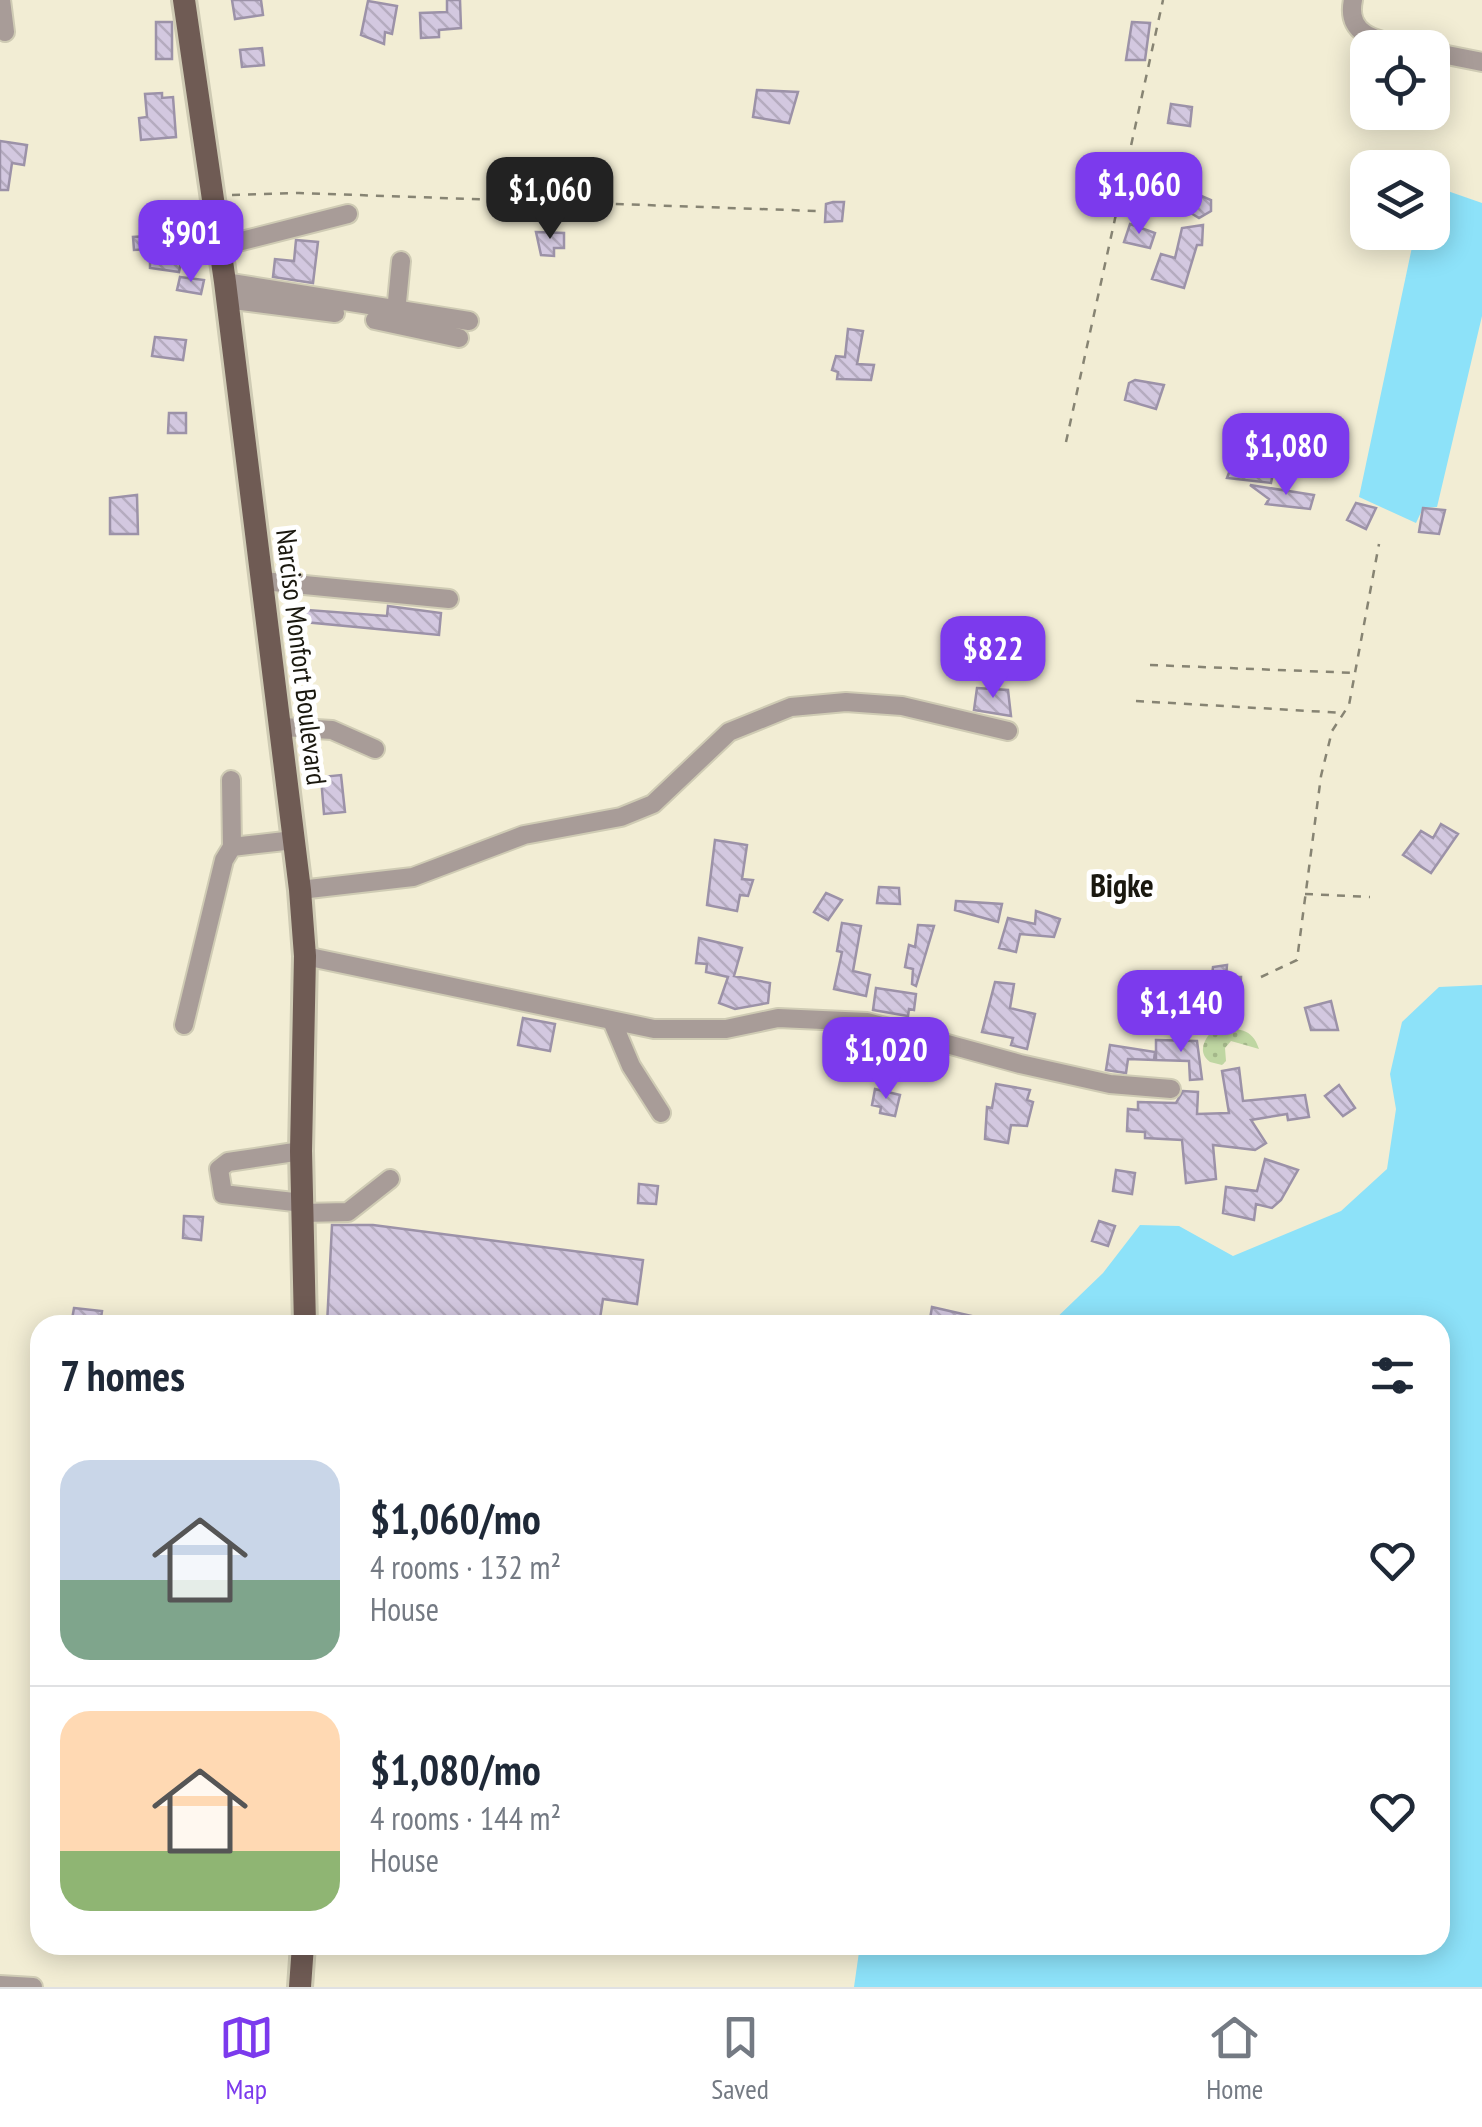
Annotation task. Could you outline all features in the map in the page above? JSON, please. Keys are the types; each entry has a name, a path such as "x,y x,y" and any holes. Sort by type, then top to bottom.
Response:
{"main road":[{"name":"Narciso Monfort Boulevard","path":"184,0 283,726 300,890 305,956 301,1151 305,1315"},
{"path":"300,1987 302,1955"}],"street":[{"path":"0,0 5,32"},
{"path":"1353,0 1351,12 1358,30"},
{"path":"1450,56 1482,62"},
{"path":"218,247 348,214"},
{"path":"396,312 401,261"},
{"path":"226,291 469,321"},
{"path":"226,291 458,338"},
{"path":"263,581 449,599"},
{"path":"300,890 413,878 524,835 622,816 653,804 730,732 791,707 846,702 902,706 1008,731"},
{"path":"283,726 332,730 375,749"},
{"path":"184,1025 216,888 232,847 231,780"},
{"path":"232,847 294,840"},
{"path":"305,956 654,1029 726,1029 778,1018 831,1017 867,1022 1110,1084 1171,1089"},
{"path":"612,1021 631,1066 661,1113"},
{"path":"301,1151 228,1162 219,1169 224,1194 348,1212 390,1178"},
{"path":"0,1985 33,1987"}],"path":[{"path":"1066,442 1164,0"},
{"path":"211,196 298,192 817,211"},
{"path":"1262,977 1297,960 1326,751 1332,730 1345,713 1357,672 1379,544"},
{"path":"1150,665 1357,672"},
{"path":"1136,701 1345,713"},
{"path":"1304,894 1370,897"}],"green space":[{"path":"1218,1026 1248,1033 1259,1049 1231,1041 1225,1048 1226,1061 1222,1065 1210,1062 1203,1048"}],"water":[{"path":"1450,192 1482,203 1482,316 1437,507 1423,508 1416,523 1359,497 1411,250 1450,250"},
{"path":"1482,985 1482,1987 854,1987 859,1955 1450,1955 1450,1315 1059,1315 1103,1273 1140,1225 1179,1226 1233,1256 1341,1211 1387,1169 1396,1109 1390,1074 1402,1022 1439,987"}],"building":[{"path":"232,0 261,0 263,15 235,19"},
{"path":"447,0 460,0 461,28 439,30 439,37 421,38 420,13 447,12"},
{"path":"368,1 397,6 392,34 385,32 384,44 361,35"},
{"path":"156,22 172,22 172,59 156,59"},
{"path":"1132,22 1150,23 1145,60 1126,60"},
{"path":"262,48 264,65 242,67 240,50"},
{"path":"757,90 798,92 789,123 753,117"},
{"path":"162,93 162,98 173,97 176,137 141,140 139,118 147,117 145,94"},
{"path":"1171,104 1192,107 1190,126 1168,123"},
{"path":"0,141 27,145 24,165 12,163 8,190 0,190"},
{"path":"1199,195 1211,200 1211,211 1199,218 1186,210 1189,198"},
{"path":"844,202 842,221 825,222 826,204"},
{"path":"179,205 189,221 179,272 150,268 150,249 134,250 133,237 165,235 160,208"},
{"path":"1130,224 1155,233 1150,248 1124,242"},
{"path":"1203,225 1202,245 1197,245 1184,288 1152,279 1161,254 1175,258 1182,228"},
{"path":"536,232 564,233 564,248 554,248 554,256 541,255"},
{"path":"296,240 318,242 313,283 273,277 275,259 294,261"},
{"path":"180,277 204,280 201,294 177,290"},
{"path":"848,329 863,331 857,364 874,365 871,380 837,379 838,372 832,370 836,356 845,357"},
{"path":"155,337 186,340 183,360 152,356"},
{"path":"1135,380 1164,385 1156,409 1125,400 1129,383"},
{"path":"169,413 186,413 186,433 168,433"},
{"path":"1233,462 1273,473 1271,483 1227,478"},
{"path":"1250,485 1314,495 1310,509 1266,504 1269,499"},
{"path":"137,495 138,534 110,534 110,498"},
{"path":"1356,503 1376,508 1366,529 1347,520"},
{"path":"1423,508 1445,510 1439,534 1419,532"},
{"path":"388,606 441,613 439,635 294,621 295,609 387,616"},
{"path":"977,688 1008,690 1011,716 974,710"},
{"path":"341,775 345,812 324,814 321,777"},
{"path":"1441,824 1458,834 1431,873 1403,855 1421,831 1433,838"},
{"path":"715,840 747,845 742,879 753,880 748,896 740,895 737,911 707,905"},
{"path":"879,887 899,888 900,904 877,903"},
{"path":"826,893 842,900 828,920 814,912"},
{"path":"956,901 1002,904 998,922 955,910"},
{"path":"1036,911 1060,919 1054,937 1020,934 1016,952 999,948 1008,918 1035,924"},
{"path":"842,923 861,926 853,971 870,975 866,996 834,989 842,952 837,951"},
{"path":"918,925 934,926 916,986 912,984 913,969 905,967 909,945 915,947"},
{"path":"699,938 742,948 734,976 770,983 768,1003 735,1009 719,1003 728,977 706,972 707,964 696,963"},
{"path":"1227,965 1226,977 1241,977 1239,1025 1225,1027 1224,1018 1207,1019 1213,967"},
{"path":"995,982 1014,984 1010,1008 1035,1014 1027,1049 1011,1045 1013,1038 982,1032"},
{"path":"876,988 916,994 914,1010 909,1009 908,1016 873,1010"},
{"path":"1331,1001 1338,1030 1311,1030 1305,1008"},
{"path":"523,1018 555,1024 550,1051 518,1045"},
{"path":"1156,1040 1197,1041 1202,1079 1190,1080 1189,1061 1156,1060"},
{"path":"1110,1045 1155,1052 1154,1060 1128,1059 1126,1073 1106,1070"},
{"path":"1239,1068 1243,1101 1305,1095 1309,1117 1288,1120 1287,1114 1251,1120 1266,1143 1255,1150 1213,1145 1216,1179 1186,1183 1182,1140 1145,1138 1145,1132 1127,1131 1128,1109 1138,1110 1138,1102 1176,1103 1183,1091 1198,1092 1197,1114 1229,1113 1222,1071"},
{"path":"996,1084 1030,1090 1027,1100 1033,1102 1027,1126 1011,1125 1008,1143 985,1139 987,1107 992,1108"},
{"path":"1339,1085 1355,1108 1343,1116 1325,1096"},
{"path":"875,1089 900,1095 895,1116 880,1113 881,1107 872,1105"},
{"path":"1265,1159 1298,1170 1281,1200 1272,1208 1256,1204 1254,1220 1223,1213 1226,1187 1257,1191"},
{"path":"1116,1170 1135,1173 1132,1194 1113,1191"},
{"path":"639,1184 658,1186 656,1204 638,1203"},
{"path":"184,1216 203,1217 201,1240 183,1238"},
{"path":"1099,1221 1115,1226 1108,1246 1092,1241"},
{"path":"332,1225 373,1225 643,1260 637,1304 603,1299 601,1315 328,1315"},
{"path":"932,1307 967,1315 931,1315"},
{"path":"74,1308 102,1311 101,1315 73,1315"}],"district":[{"name":"Bigke","path":"1122,885"}]}
